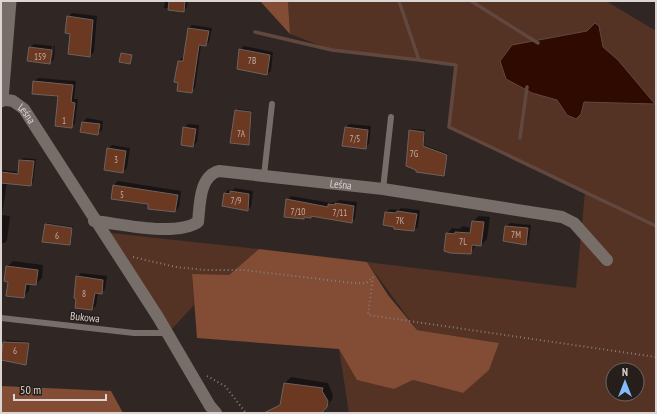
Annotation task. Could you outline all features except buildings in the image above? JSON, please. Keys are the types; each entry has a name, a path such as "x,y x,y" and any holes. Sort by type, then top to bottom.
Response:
{"street":[{"path":"1,100 6,12"},
{"name":"Leśna","path":"1,100 13,101 24,109 94,221 167,333 210,406 216,413"},
{"name":"Leśna","path":"94,221 169,230 190,227 198,222 202,190 208,177 213,172 219,171 383,189 562,217 574,223 607,260"}],"lane":[{"path":"264,175 272,104"},
{"path":"383,189 391,117"},
{"name":"Bukowa","path":"1,318 134,333 167,333"}],"path":[{"path":"116,253 184,268 244,270 353,283 366,283 373,277 368,315 656,357"},
{"path":"189,371 206,375 225,386 246,413"}],"shaded area":[{"path":"260,1 288,1 290,34"},
{"path":"288,1 606,1 656,31 656,413 349,413 339,349 394,389 413,380 463,393 499,343 417,330 367,262 576,288 585,192 449,127 455,65 332,50 290,34"},
{"path":"595,23 599,26 603,47 618,60 655,104 584,102 581,114 576,119 567,115 557,100 532,93 506,79 500,61 512,45 587,31"},
{"path":"111,233 259,249 229,275 192,275 194,305 170,331"},
{"path":"259,249 367,262 388,295 417,330 499,343 489,370 463,393 413,380 394,389 357,380 339,349 197,338 192,274 229,275"},
{"path":"1,386 111,391 123,413 1,413"}],"waterway":[{"path":"399,1 419,60 456,65 449,127 656,226"},
{"path":"471,1 538,43"},
{"path":"255,32 332,50 419,60"},
{"path":"520,138 527,87"}]}
